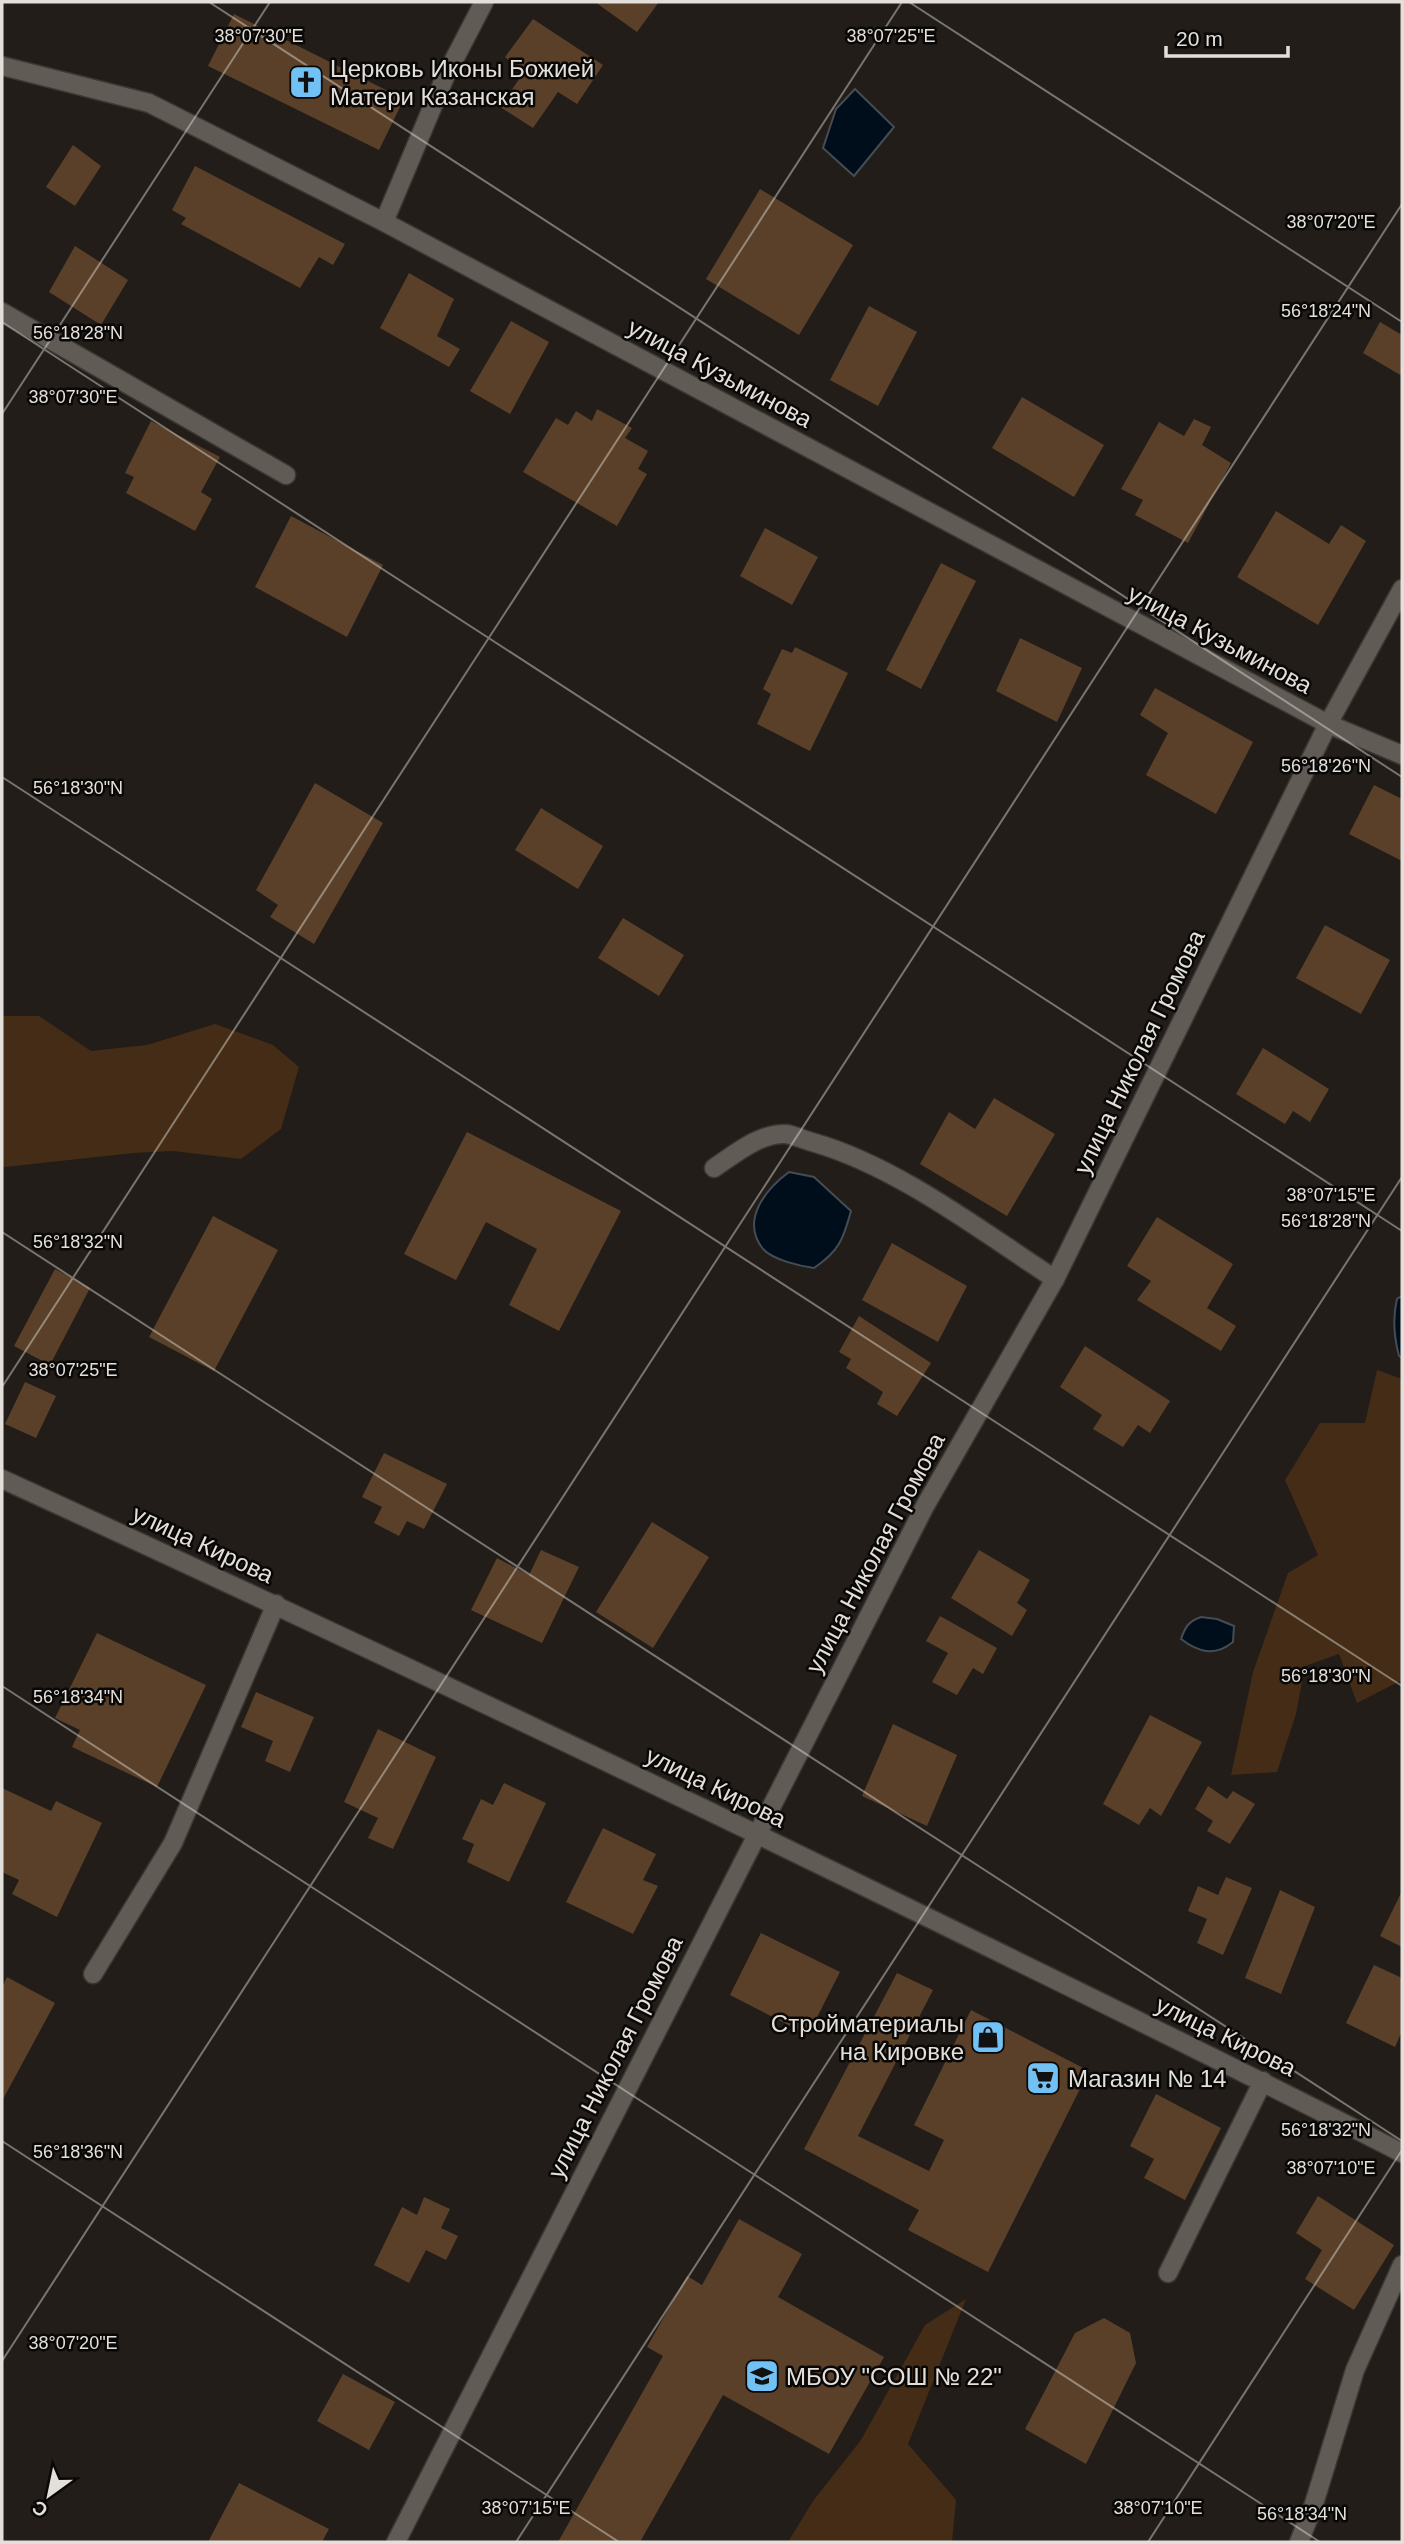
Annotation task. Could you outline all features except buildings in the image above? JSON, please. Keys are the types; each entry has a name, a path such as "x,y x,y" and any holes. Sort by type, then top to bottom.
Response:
{"street":[{"path":"384,222 445,77 484,2"},
{"name":"улица Кузьминова","path":"2,66 149,103 384,222 1328,724 1402,755"},
{"path":"2,312 286,475"},
{"name":"улица Николая Громова","path":"396,2542 925,1506 1055,1279 1328,724 1402,589"},
{"path":"714,1168 754,1141 786,1134 838,1149 876,1167 942,1205 1055,1279"},
{"name":"улица Кирова","path":"2,1479 276,1604 756,1834 1263,2081 1402,2152"},
{"path":"93,1974 173,1843 276,1604"},
{"path":"1168,2273 1263,2081"},
{"path":"1299,2542 1313,2507 1355,2370 1402,2265"}],"shaded area":[{"path":"2,1016 39,1016 91,1051 147,1045 215,1024 273,1045 299,1067 281,1129 241,1159 173,1151 5,1167 2,1166"},
{"path":"1377,1370 1402,1379 1402,1680 1357,1703 1339,1654 1305,1666 1296,1714 1277,1772 1231,1775 1253,1672 1288,1573 1318,1555 1285,1480 1320,1423 1365,1423"},
{"path":"966,2299 908,2444 956,2500 952,2542 788,2542 813,2501 861,2440 925,2325"}],"water":[{"path":"855,89 894,127 854,176 823,148 836,109"},
{"path":"789,1172 814,1177 851,1211 839,1244 814,1268 794,1264 767,1253 757,1238 754,1227 755,1216 765,1196"},
{"path":"1402,1296 1402,1358 1397,1349 1394,1321 1397,1299"},
{"path":"1201,1617 1217,1619 1234,1626 1233,1642 1220,1650 1207,1651 1181,1639 1188,1625"}],"place":[{"name":"Церковь Иконы Божией Матери Казанская","path":"306,82"},
{"name":"Стройматериалы на Кировке","path":"988,2037"},
{"name":"Магазин № 14","path":"1043,2078"},
{"name":"МБОУ \"СОШ № 22\"","path":"762,2376"}]}
